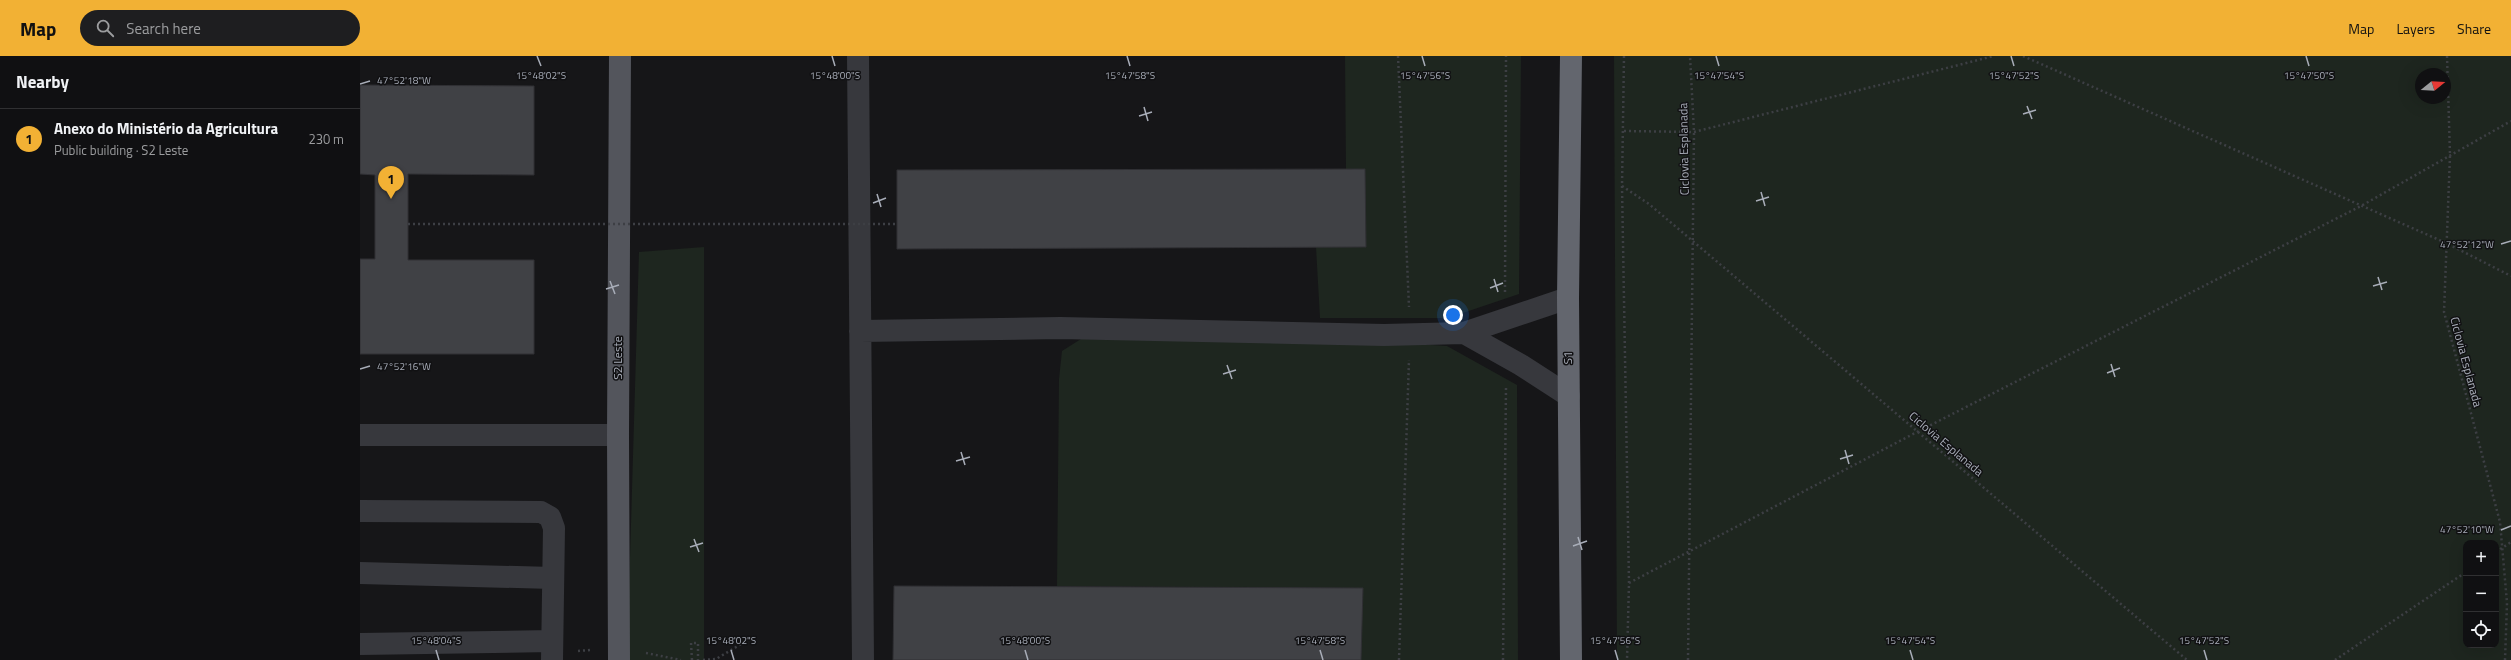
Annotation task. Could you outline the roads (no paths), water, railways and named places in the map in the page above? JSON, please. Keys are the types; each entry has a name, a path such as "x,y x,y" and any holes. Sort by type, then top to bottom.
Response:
{"highway":[{"name":"S1","path":"1571,56 1568,298 1571,660"}],"main road":[{"name":"S2 Leste","path":"619,655 618,435 620,56"}],"street":[{"path":"858,56 863,660"},
{"path":"860,331 1060,328 1384,335 1464,333 1568,298"},
{"path":"1464,333 1521,365 1569,396"},
{"path":"360,435 618,435"},
{"path":"360,511 541,512 550,517 554,528 552,651 360,644"},
{"path":"360,573 553,578"}],"place":[{"name":"Anexo do Ministério da Agricultura","path":"391,199"}]}
